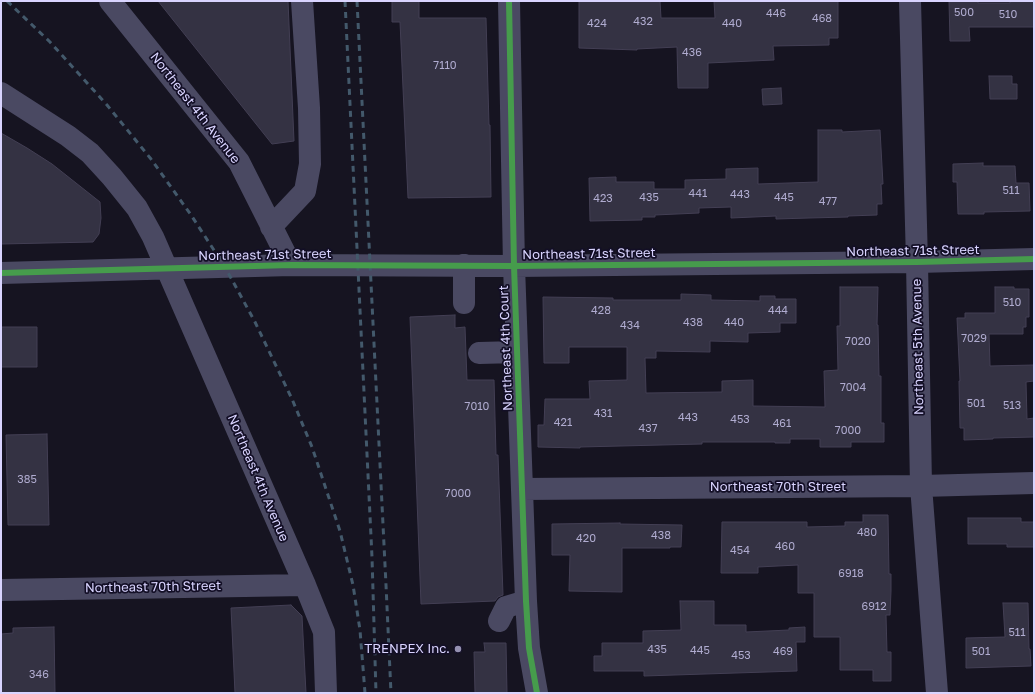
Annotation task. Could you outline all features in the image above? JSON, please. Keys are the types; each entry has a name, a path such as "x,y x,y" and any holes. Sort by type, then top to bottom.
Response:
{"street":[{"name":"Northeast 4th Avenue","path":"110,1 239,162 291,265"},
{"path":"271,227 304,191 310,164 309,108 302,1"},
{"name":"Northeast 4th Court","path":"509,1 514,266 526,602 529,648 537,693"},
{"name":"Northeast 5th Avenue","path":"910,1 921,486 937,693"},
{"name":"Northeast 4th Avenue","path":"1,93 68,136 90,153 137,208 153,237 305,585 324,632 326,693"},
{"name":"Northeast 71st Street","path":"1,273 291,265 514,266 917,262 1034,259"},
{"path":"464,265 464,303"},
{"path":"479,353 517,352"},
{"name":"Northeast 70th Street","path":"522,490 921,486 1034,483"},
{"name":"Northeast 70th Street","path":"1,590 305,585"},
{"path":"499,621 506,607 526,602"}],"building":[{"path":"158,1 288,1 294,141 272,144"},
{"path":"392,1 419,1 419,18 486,18 491,197 408,198 400,22 392,22"},
{"path":"579,1 660,1 661,18 715,18 714,1 838,1 838,38 829,38 829,45 773,46 774,60 708,63 708,88 678,88 677,47 637,50 579,48"},
{"path":"949,1 1010,3 1010,1 1034,1 1034,27 969,27 970,41 950,41"},
{"path":"989,76 1012,76 1012,84 1017,84 1017,99 990,99"},
{"path":"781,88 782,104 763,105 762,89"},
{"path":"818,130 842,130 842,132 880,130 883,184 881,184 882,204 877,204 877,215 776,219 776,216 731,218 731,207 699,208 699,213 655,215 655,217 642,217 642,220 590,221 589,178 616,177 616,182 654,182 654,189 685,189 685,180 726,179 726,169 758,168 758,184 818,182"},
{"path":"1,133 52,164 100,202 101,218 99,234 93,242 1,244"},
{"path":"983,163 983,166 1015,166 1016,183 1029,183 1030,211 958,214 957,182 953,182 953,164"},
{"path":"840,287 878,287 877,325 879,376 881,376 881,423 884,423 884,442 851,442 851,447 820,447 820,439 790,439 790,443 702,442 702,444 580,448 538,447 538,425 544,425 545,399 590,399 589,381 627,380 627,347 569,347 569,363 544,363 543,297 613,298 613,300 681,300 681,294 711,295 711,300 760,301 760,296 775,296 775,299 796,299 796,323 780,323 780,332 748,333 748,342 710,341 710,352 656,351 656,358 645,358 646,393 722,392 722,381 753,380 753,406 825,407 824,371 838,370 837,326 840,326"},
{"path":"995,287 1029,289 1029,317 1026,317 1026,327 1023,327 1023,334 989,334 990,366 1034,365 1034,381 1026,382 1027,419 1034,418 1034,437 964,440 964,428 960,428 960,381 957,318 965,318 965,313 995,313"},
{"path":"455,315 455,328 465,327 467,380 494,380 503,595 498,597 495,601 421,604 410,317"},
{"path":"1,327 37,327 37,367 1,367"},
{"path":"47,434 49,525 8,525 6,435"},
{"path":"863,515 888,515 889,574 891,574 891,591 890,615 886,615 887,652 891,652 891,681 873,681 873,670 840,670 840,637 814,637 814,593 798,593 798,565 758,567 758,573 721,573 722,522 807,522 807,527 845,526 845,522 863,522"},
{"path":"968,518 1021,518 1021,522 1034,522 1034,547 1007,547 1007,544 968,544"},
{"path":"620,523 682,525 681,547 622,548 622,592 569,591 570,555 552,555 552,524"},
{"path":"680,601 714,601 714,625 746,625 746,632 789,630 789,628 805,627 805,642 796,642 797,671 644,676 644,671 594,671 594,656 602,656 602,643 643,643 643,631 681,630"},
{"path":"1003,603 1028,603 1031,666 966,668 966,638 1005,637"},
{"path":"291,605 302,616 306,693 235,693 231,608"},
{"path":"54,627 55,693 1,693 1,634 13,633 13,628"},
{"path":"484,643 506,643 507,693 475,693 474,652 485,652"}],"railway":[{"path":"7,1 50,42 107,105 151,159 191,215 225,267 255,322 292,399 312,447 340,531 353,585 360,630 365,693"},
{"path":"345,1 372,557 376,693"},
{"path":"357,1 391,693"}],"cycle path":[{"path":"509,1 514,266 526,601 529,648 537,693"},
{"path":"1,273 291,265 514,266 917,262 1034,259"}],"place":[{"name":"TRENPEX Inc.","path":"458,649"}]}
